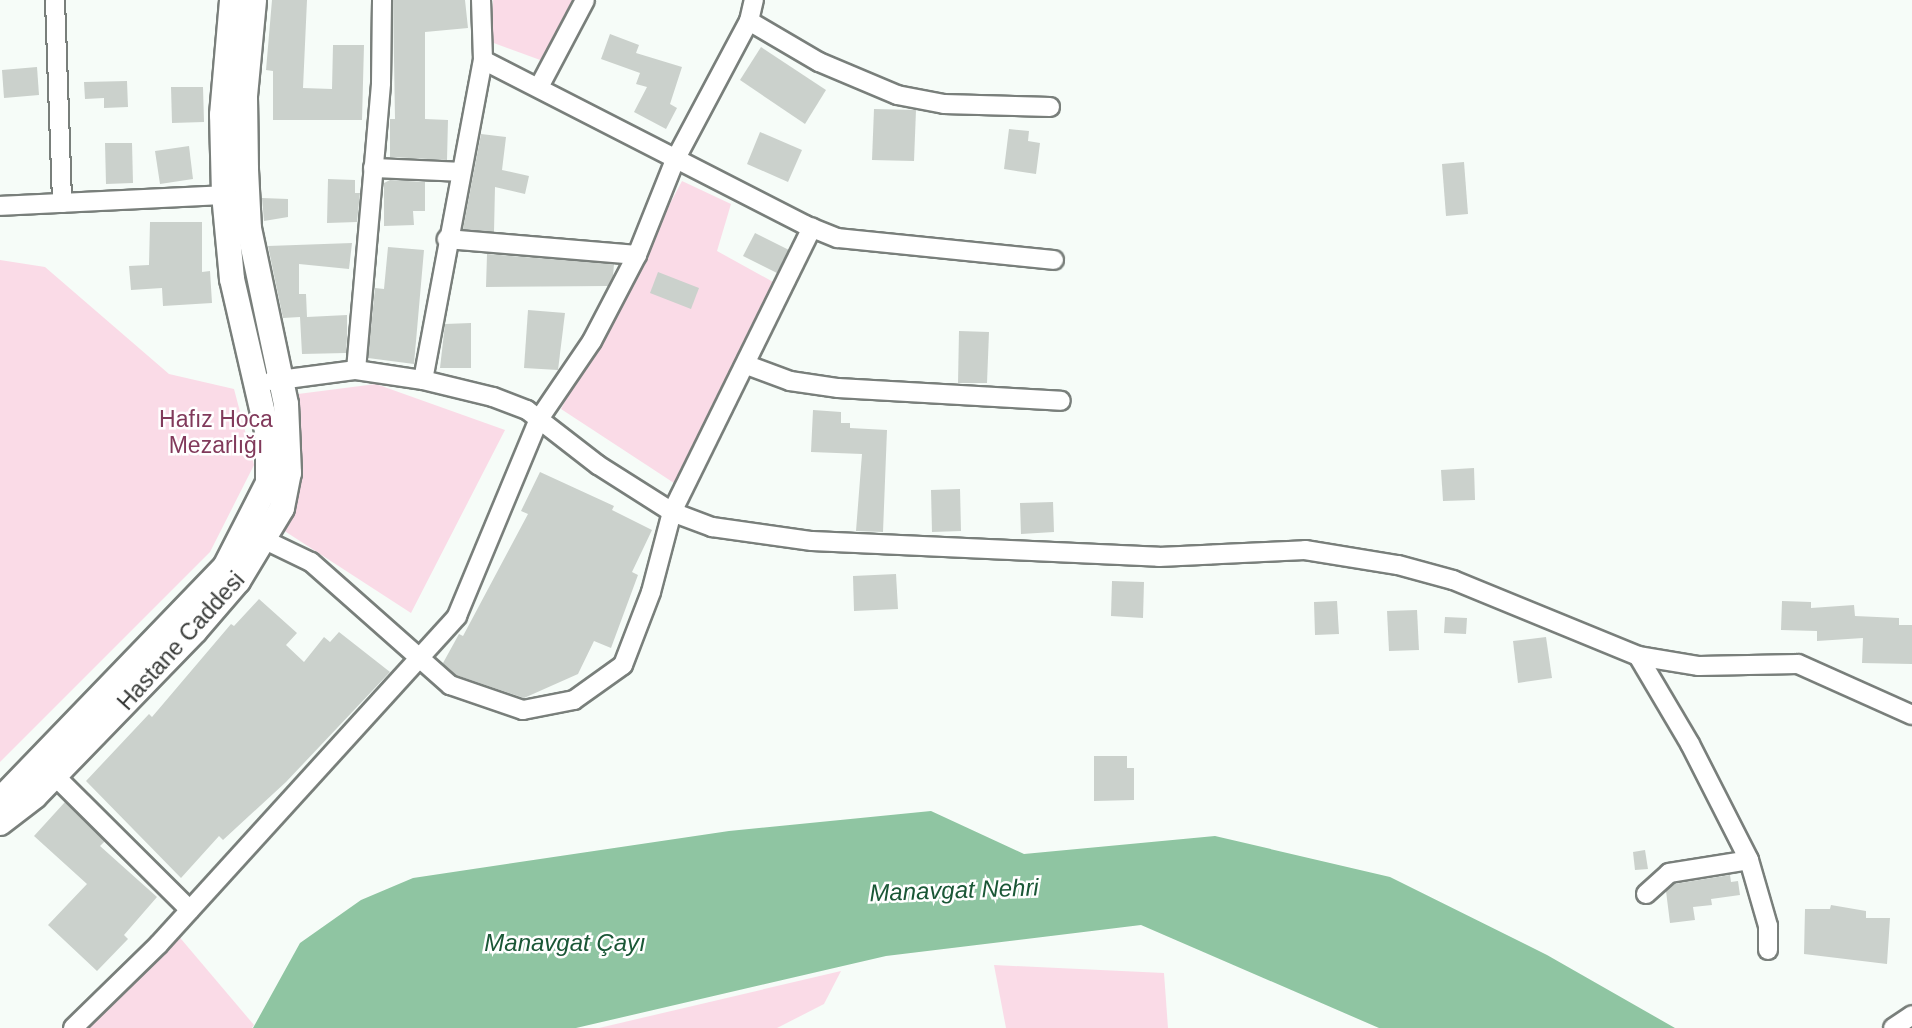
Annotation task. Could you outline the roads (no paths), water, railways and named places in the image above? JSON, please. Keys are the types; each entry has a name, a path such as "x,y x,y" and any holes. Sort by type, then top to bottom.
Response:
{"main road":[{"path":"232,0 222,114 224,195 232,279 270,382"},
{"path":"254,0 246,96 249,229 270,382"},
{"name":"Hastane Caddesi","path":"0,823 55,776 195,631 238,582 265,540 282,508 289,473 289,435 270,382"},
{"name":"Hastane Caddesi","path":"0,800 225,567 268,483 270,382"}],"street":[{"path":"55,0 62,203"},
{"path":"356,370 373,169 382,0"},
{"path":"423,380 447,239 483,60 481,0"},
{"path":"539,86 585,0"},
{"path":"73,1028 190,910 457,616 539,419 604,321 637,254 675,160 749,22 754,0"},
{"path":"749,22 819,62 897,95 944,104 1051,107"},
{"path":"483,60 539,86 675,160 812,228 870,244 1054,260"},
{"path":"373,169 460,172"},
{"path":"0,206 224,195"},
{"path":"265,540 311,562 450,685 500,705 523,710 574,700 623,666 651,592 672,512 747,365 812,228"},
{"path":"447,239 637,254"},
{"path":"747,365 790,381 838,388 1061,401"},
{"path":"270,382 356,370 423,380 493,397 539,419 598,464 672,512 712,527 812,541 1159,557 1305,550 1398,565 1453,580 1638,656 1699,666 1798,664 1912,715"},
{"path":"1638,656 1696,756 1749,860 1768,926 1768,950"},
{"path":"55,776 190,910"},
{"path":"1646,894 1669,873 1749,860"},
{"path":"1893,1028 1912,1016"}],"water":[{"name":"Manavgat Çayı","path":"931,811 1024,854 1215,836 1390,877 1547,955 1675,1028 1379,1028 1141,925 886,956 576,1028 253,1028 300,943 361,900 413,878 729,831"}],"park label":[{"name":"Hafız Hoca Mezarlığı","path":"216,432"}],"water label":[{"name":"Manavgat Nehri","path":"954,890"}]}
